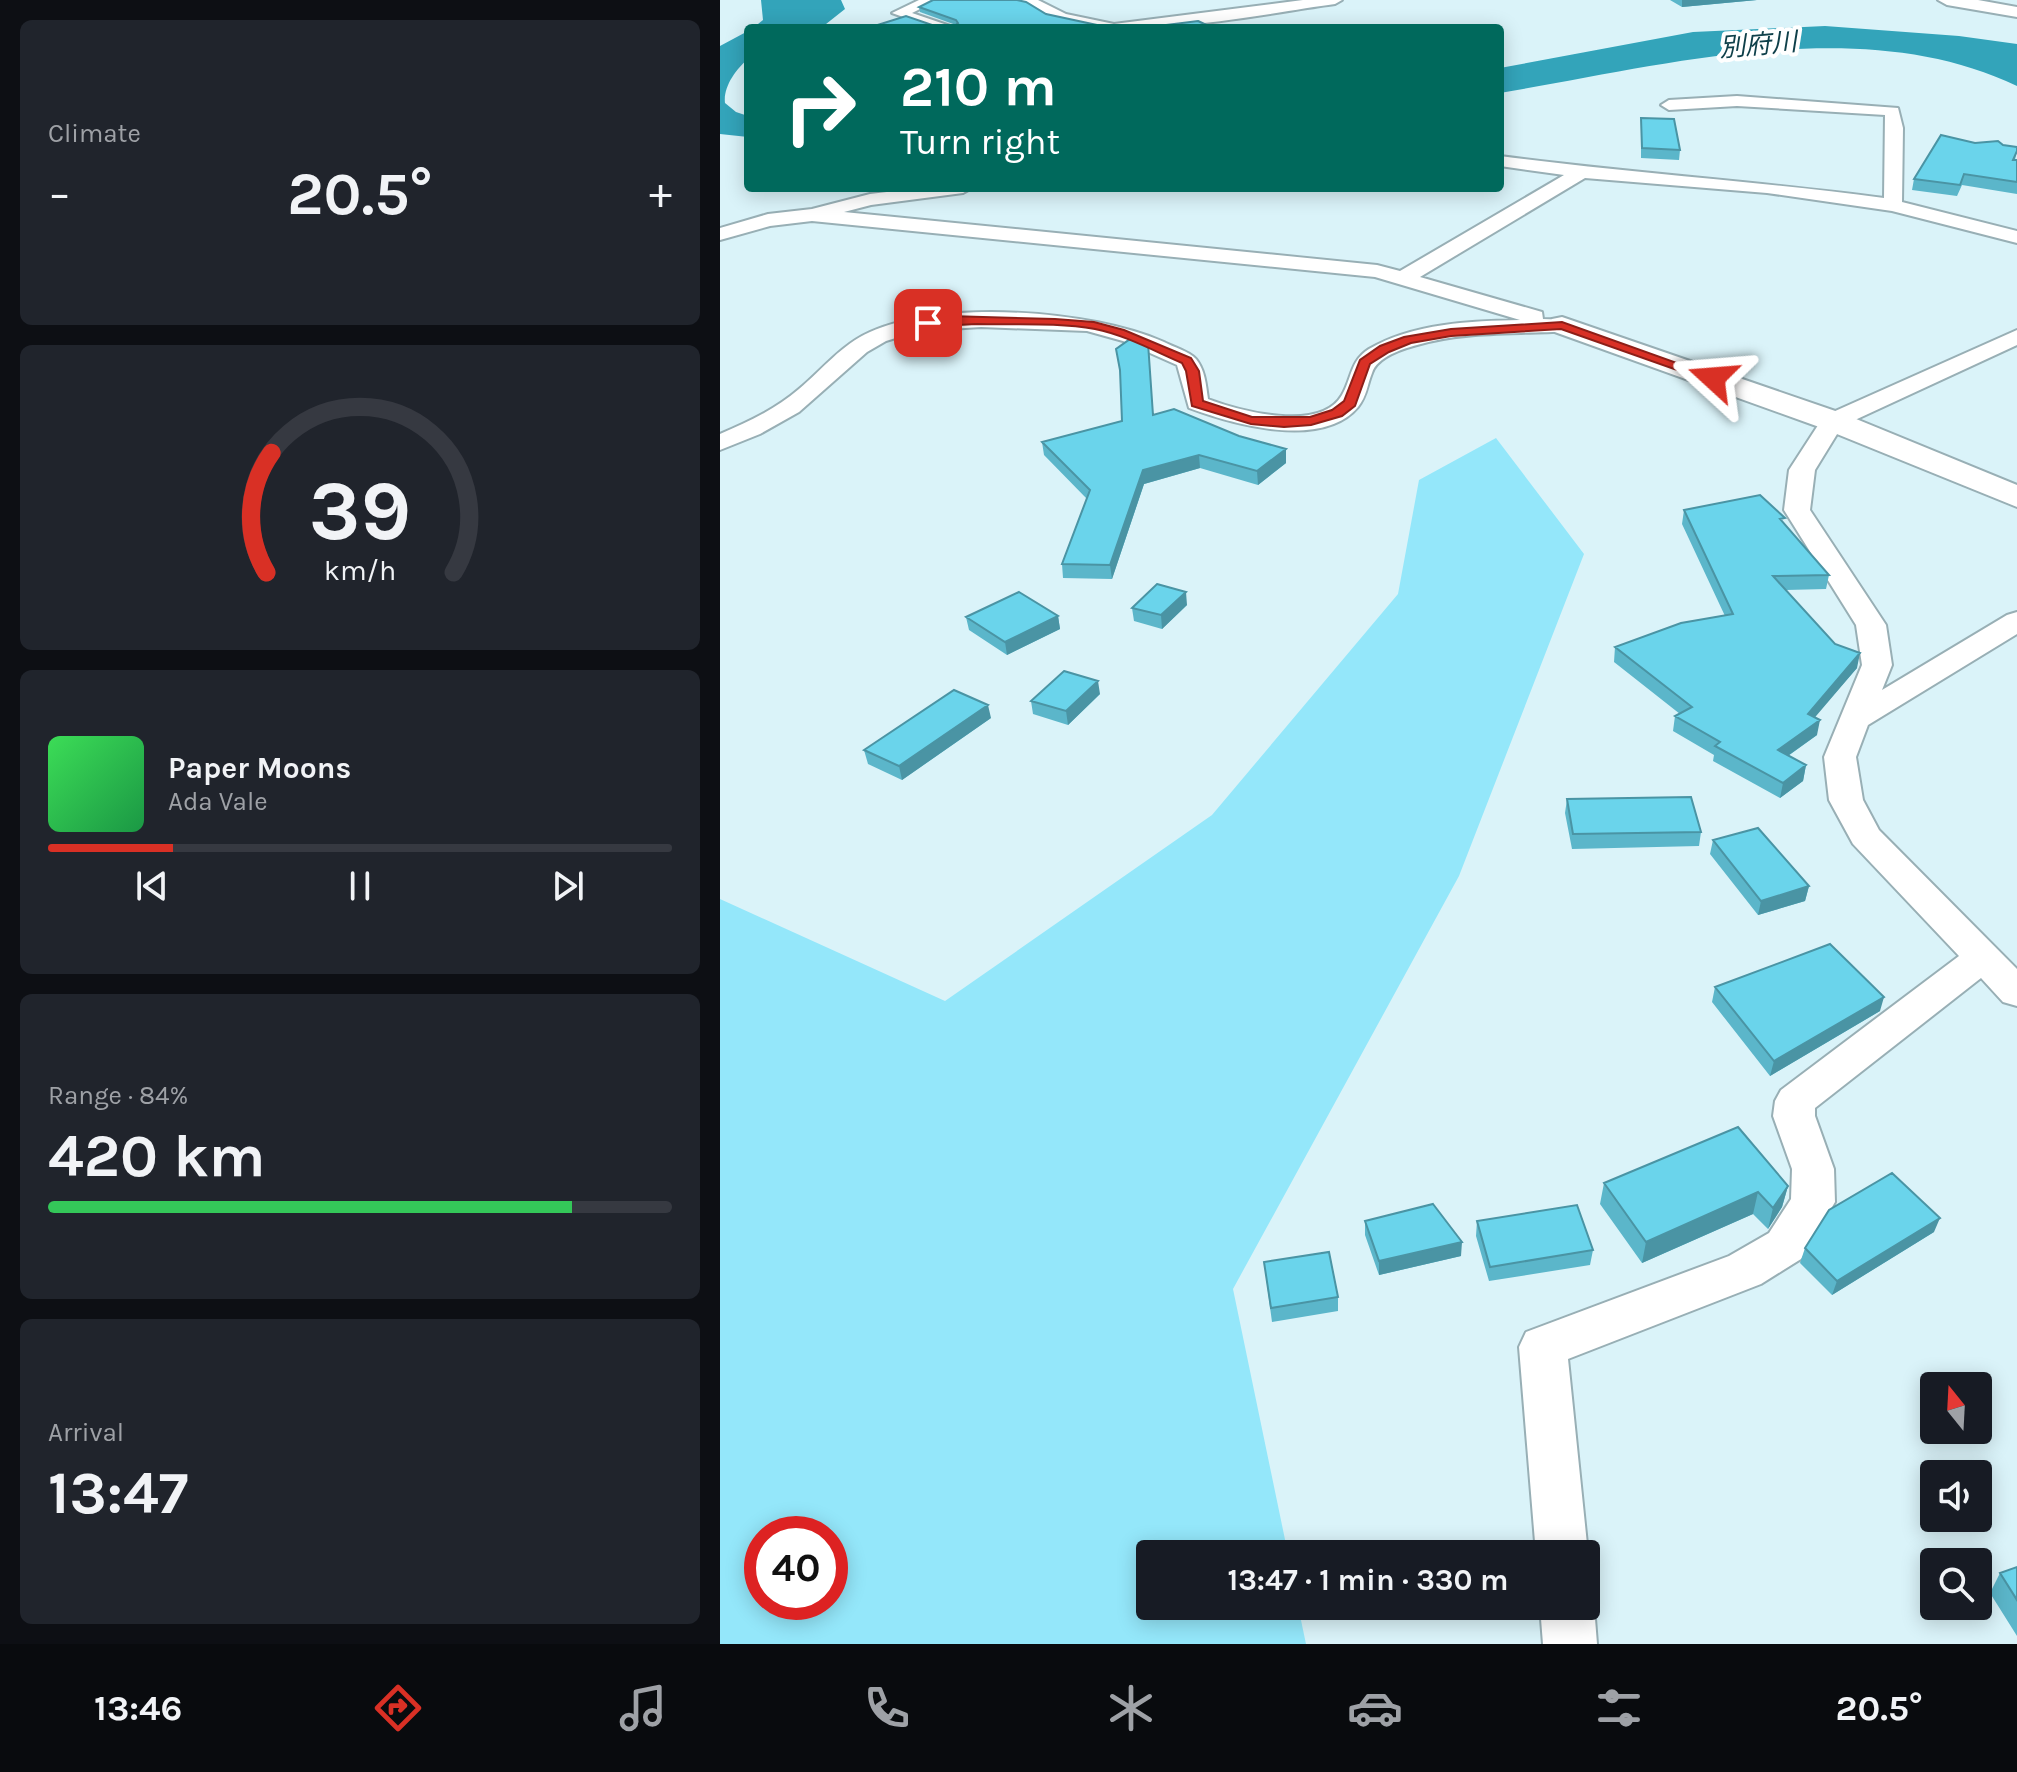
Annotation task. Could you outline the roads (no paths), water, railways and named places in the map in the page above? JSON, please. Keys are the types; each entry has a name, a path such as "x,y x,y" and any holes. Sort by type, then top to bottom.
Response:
{"street":[{"path":"931,0 899,13 936,24"},
{"path":"1027,0 1062,17 1095,24"},
{"path":"1146,24 1335,0"},
{"path":"1947,0 2017,12"},
{"path":"1669,105 1737,101 1892,111 1895,128 1893,205"},
{"path":"1504,162 1582,172 1767,188 1893,205 2017,237"},
{"path":"1402,279 1582,172"},
{"path":"720,234 768,220 812,215 870,200 932,192"},
{"path":"812,215 1377,271 1562,325 1833,421 2017,497"},
{"path":"720,443 743,434 800,400 855,350 874,338 909,326 948,320 1055,322 1094,325 1119,332 1186,361 1192,371 1197,403 1251,421 1284,423 1311,421 1337,413 1350,403 1364,362 1408,340 1495,328 1562,325"},
{"path":"2016,338 1833,421 1802,470 1797,510 1871,625 1877,665 1840,757 1846,800 1865,836 2017,992"},
{"path":"1857,719 2017,621"},
{"path":"1561,1540 1543,1347 1745,1270 1785,1246 1813,1202 1813,1169 1794,1116 1795,1101 1982,958"},
{"path":"1568,1620 1570,1644"}],"water":[{"path":"761,0 841,0 845,9 826,24 758,24 763,20"},
{"name":"別府川","path":"1825,26 1959,36 2017,44 2017,86 1957,64 1894,52 1828,48 1761,51 1694,59 1504,92 1504,67 1693,32"},
{"path":"744,33 744,63 731,79 725,103 744,115 744,137 720,134 720,46"}]}
